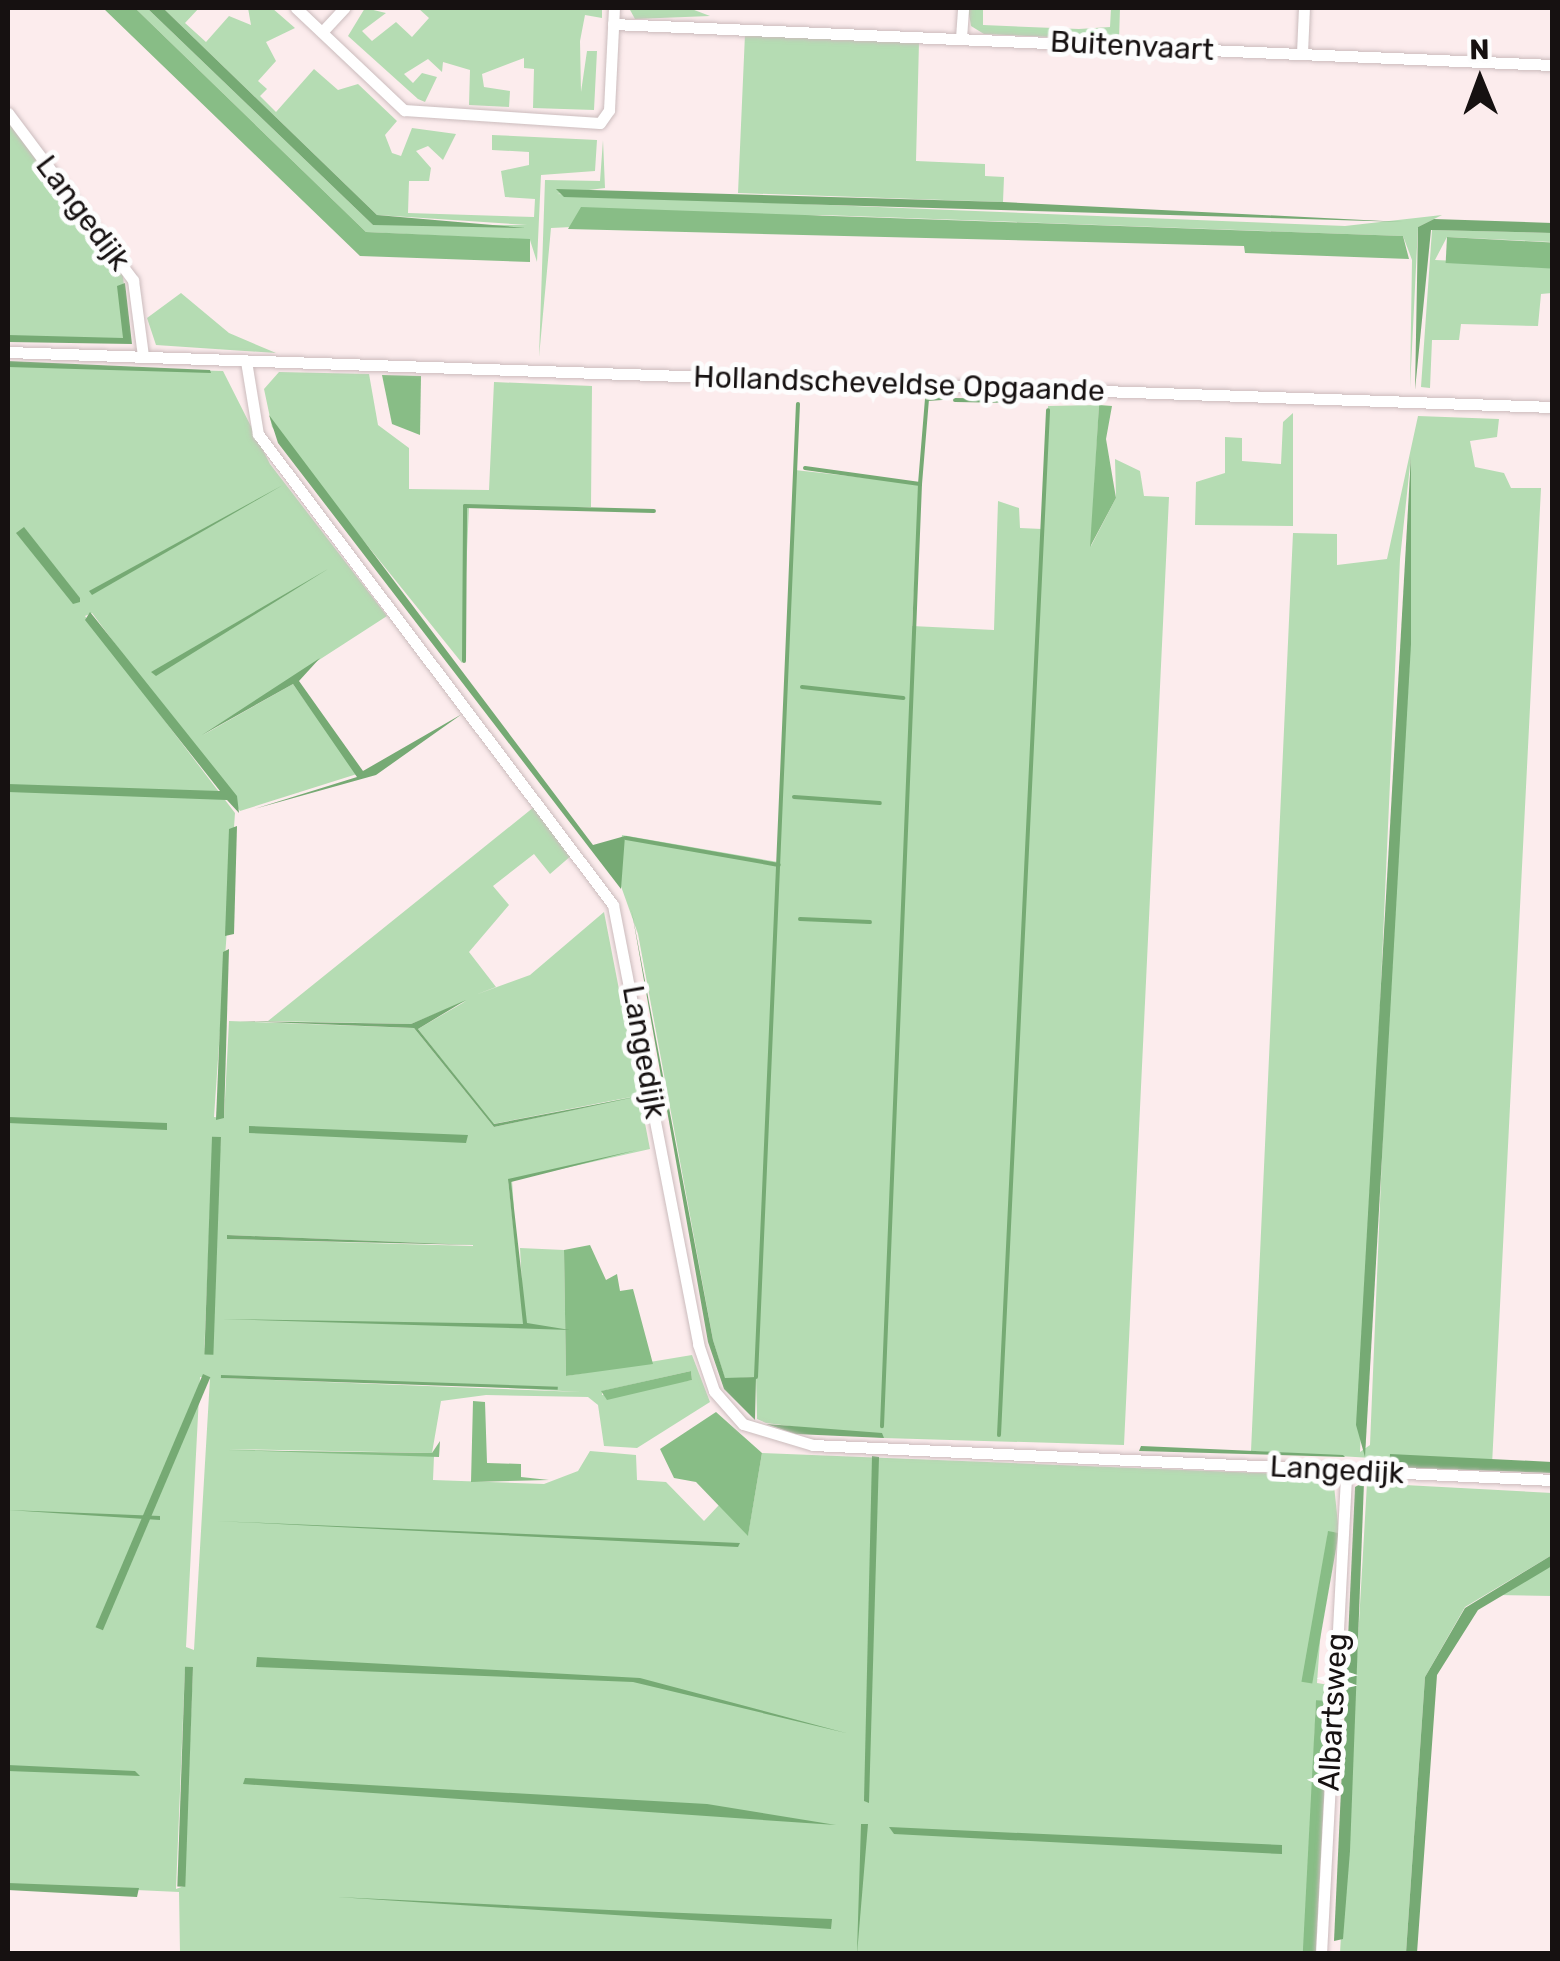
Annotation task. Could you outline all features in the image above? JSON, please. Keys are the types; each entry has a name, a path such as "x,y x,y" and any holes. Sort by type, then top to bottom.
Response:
{"street":[{"path":"296,8 423,117 600,123 609,110 614,8"},
{"path":"322,32 344,8"},
{"path":"962,38 963,8"},
{"path":"1302,53 1304,8"},
{"name":"Buitenvaart","path":"613,24 1552,65"},
{"name":"Langedijk","path":"8,112 133,280 143,356"},
{"path":"8,352 246,360"},
{"name":"Langedijk","path":"246,360 248,412 258,434 613,905 698,1344 730,1412 762,1435 799,1444 1552,1480"},
{"name":"Hollandscheveldse Opgaande","path":"246,360 1552,406"},
{"name":"Albartsweg","path":"1321,1954 1346,1471"}],"shaded area":[{"path":"103,8 135,8 366,232 530,239 530,262 360,256"},
{"path":"135,8 147,8 373,225 527,225 377,215 163,8 199,8 185,23 206,42 229,16 251,25 248,8 272,8 295,28 266,42 276,61 258,81 267,89 260,96 276,112 314,69 338,90 358,84 397,121 385,135 392,153 401,156 412,128 456,134 443,160 428,146 416,151 431,168 429,181 409,181 408,213 534,217 535,199 505,197 501,171 529,165 529,152 492,150 492,135 597,140 595,171 541,175 537,262 530,240 366,232"},
{"path":"147,8 163,8 377,215 526,228 373,225"},
{"path":"365,8 386,13 362,31 372,41 396,22 412,37 429,18 418,8 602,8 602,18 585,15 580,41 581,92 587,51 597,51 594,110 533,108 534,69 524,68 524,58 482,74 484,87 510,91 509,107 469,105 470,70 443,62 442,72 428,59 404,74 413,83 422,73 437,77 425,102 418,99 348,36"},
{"path":"629,8 689,8 710,16 635,19"},
{"path":"968,8 983,8 983,25 1079,29 1110,27 1111,8 1120,8 1119,40 984,34 971,26"},
{"path":"745,34 919,42 916,161 985,164 985,176 1004,177 1003,202 738,193"},
{"path":"8,122 123,276 129,340 8,337"},
{"path":"603,140 605,188 557,194 1345,226 1442,215 1418,227 1410,388 1412,260 1403,236 822,215 551,228 539,357 545,180 600,181"},
{"path":"556,189 1003,202 1403,222 564,197"},
{"path":"581,207 1403,236 1409,259 1245,253 1244,246 568,229"},
{"path":"1434,219 1552,223 1552,233 1431,230 1415,390 1418,227"},
{"path":"1432,230 1552,233 1552,242 1447,237 1435,260 1552,265 1552,293 1541,294 1538,326 1461,324 1459,340 1432,340 1430,388 1421,387"},
{"path":"1447,237 1552,242 1550,268 1446,263"},
{"path":"125,283 132,344 8,342 8,335 123,338 117,286"},
{"path":"181,293 229,333 276,353 156,345 147,318"},
{"path":"8,361 210,370 211,373 8,367"},
{"path":"8,365 223,371 270,464 387,616 203,735 293,684 357,774 240,811 92,613 85,616 235,813 214,1117 224,1118 229,1021 414,1028 494,1127 636,1096 493,1124 418,1029 466,1001 411,1024 268,1021 534,807 572,855 550,874 534,854 493,886 509,905 469,952 496,987 475,995 530,975 604,912 650,1149 512,1180 514,1210 508,1179 524,1323 520,1248 564,1250 566,1376 692,1355 710,1402 637,1448 604,1446 598,1405 588,1397 486,1395 441,1401 432,1453 228,1449 434,1456 433,1480 544,1484 578,1471 590,1451 636,1455 637,1480 666,1482 704,1521 719,1505 748,1535 762,1453 1333,1476 1339,1533 1328,1532 1317,1683 1329,1685 1329,1701 1316,1703 1305,1953 180,1953 179,1892 8,1884","holes":["221,1137 204,1357 213,1140","228,1235 473,1246 228,1239","691,1371 692,1380 602,1395 602,1391","221,1376 581,1392 222,1378","200,1377 210,1378 194,1650 186,1647","193,1667 184,1886 176,1889 185,1669"]},
{"path":"279,372 369,374 378,425 409,448 409,489 489,490 494,382 592,386 591,507 469,507 462,663 272,427 264,389"},
{"path":"382,375 421,376 420,435 392,424"},
{"path":"1099,405 1091,546 1116,498 1115,459 1140,471 1144,496 1169,497 1124,1445 883,1438 766,1423 757,1419 756,1377 725,1379 713,1340 638,934 617,875 622,835 778,862 795,470 920,484 912,626 994,630 998,501 1019,508 1020,528 1042,529 1048,406"},
{"path":"1099,405 1112,406 1106,439 1116,498 1090,547"},
{"path":"1293,413 1293,526 1195,525 1196,482 1225,473 1225,437 1242,438 1242,461 1281,464 1283,422"},
{"path":"269,415 593,845 625,836 621,889 278,443"},
{"path":"1418,416 1499,419 1497,437 1470,441 1475,467 1504,473 1511,488 1541,488 1492,1465 1251,1451 1293,533 1337,534 1337,565 1387,559","holes":["1411,456 1370,1445 1360,1452 1400,559"]},
{"path":"1411,456 1411,644 1365,1457 1356,1425"},
{"path":"283,485 92,595 89,591"},
{"path":"24,527 80,602 73,604 16,533"},
{"path":"328,569 156,676 151,672"},
{"path":"90,612 237,796 239,813 227,800 8,792 8,784 220,791 85,620"},
{"path":"320,658 299,681 363,771 462,714 376,775 254,809 357,777 293,684 202,735"},
{"path":"237,826 234,934 225,936 229,829"},
{"path":"631,907 713,1340 725,1378 756,1377 755,1420 724,1389 708,1342"},
{"path":"229,949 224,1118 216,1120 223,952"},
{"path":"466,1000 418,1029 494,1124 640,1096 494,1127 414,1028 240,1021 411,1024"},
{"path":"8,1117 167,1123 167,1130 8,1123"},
{"path":"249,1126 468,1135 466,1143 249,1133"},
{"path":"212,1137 221,1137 213,1355 204,1355"},
{"path":"637,1150 511,1182 527,1323 570,1330 222,1319 523,1324 508,1179"},
{"path":"227,1235 473,1245 227,1239"},
{"path":"590,1245 606,1280 617,1274 620,1291 633,1289 653,1364 566,1376 564,1250"},
{"path":"691,1371 692,1380 607,1400 601,1391"},
{"path":"203,1374 210,1377 103,1630 96,1627"},
{"path":"221,1375 558,1387 558,1390"},
{"path":"473,1401 485,1402 487,1463 521,1464 521,1477 549,1480 471,1482"},
{"path":"716,1412 762,1453 748,1536 696,1482 674,1478 660,1449"},
{"path":"766,1424 882,1433 884,1438 796,1434"},
{"path":"440,1441 439,1457 228,1450 432,1453"},
{"path":"1141,1446 1343,1455 1345,1457 1139,1451"},
{"path":"1390,1454 1552,1462 1552,1473 1389,1467"},
{"path":"872,1456 879,1457 869,1803 864,1801"},
{"path":"1364,1482 1350,1851 1343,1939 1334,1941 1355,1487"},
{"path":"1367,1483 1552,1493 1552,1555 1465,1607 1425,1677 1406,1953 1340,1953"},
{"path":"8,1510 160,1516 160,1520"},
{"path":"217,1521 740,1543 738,1547"},
{"path":"1328,1531 1339,1533 1312,1684 1301,1682"},
{"path":"1552,1555 1552,1566 1478,1610 1437,1675 1417,1953 1406,1953 1425,1677 1465,1608"},
{"path":"1552,1566 1552,1596 1496,1595 1515,1582"},
{"path":"257,1657 640,1678 846,1733 633,1682 256,1667"},
{"path":"185,1667 193,1667 185,1887 177,1887"},
{"path":"1316,1700 1329,1701 1316,1953 1303,1952"},
{"path":"8,1765 135,1771 140,1776 8,1771"},
{"path":"245,1778 707,1804 836,1825 243,1784"},
{"path":"861,1824 868,1824 857,1954 857,1953"},
{"path":"889,1827 1282,1845 1282,1854 894,1834"},
{"path":"8,1883 139,1888 137,1897 8,1890"},
{"path":"337,1897 609,1910 832,1919 831,1929"}],"waterway":[{"path":"920,484 927,399 942,398"},
{"path":"955,400 1013,401"},
{"path":"756,1377 798,404"},
{"path":"999,1435 1048,410"},
{"path":"805,468 920,484 882,1426"},
{"path":"464,661 465,506 654,511"},
{"path":"802,687 903,698"},
{"path":"794,797 880,803"},
{"path":"626,838 779,865"},
{"path":"800,919 870,922"}]}
